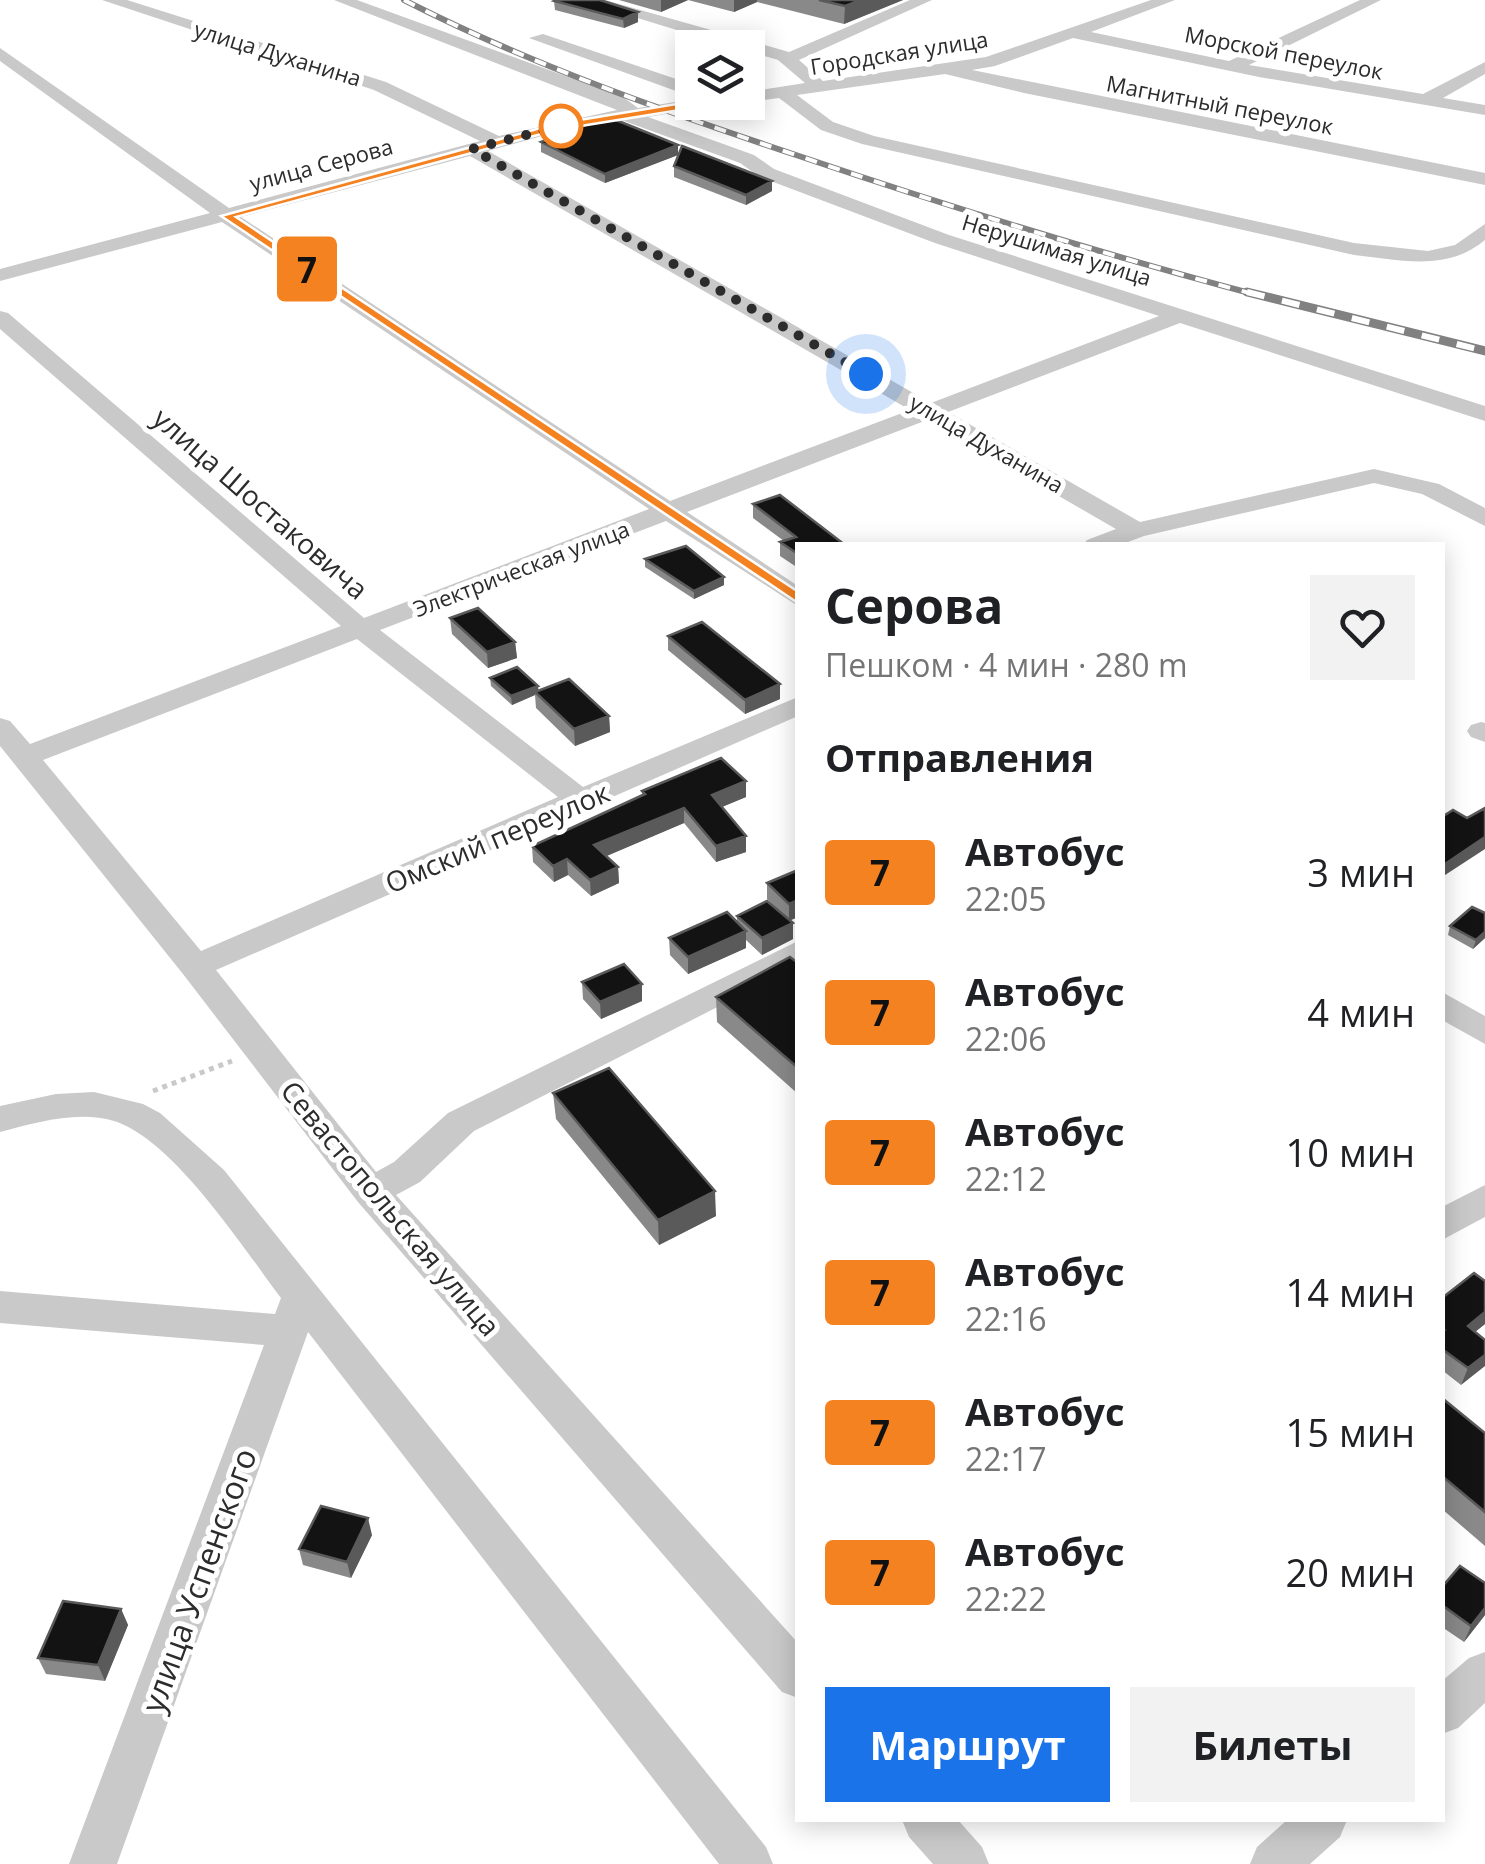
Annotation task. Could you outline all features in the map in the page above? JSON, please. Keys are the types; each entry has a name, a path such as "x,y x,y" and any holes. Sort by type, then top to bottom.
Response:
{"street":[{"name":"улица Духанина","path":"110,0 380,86 496,142"},
{"name":"Нерушимая улица","path":"342,0 617,101 627,114 746,158 766,172 942,240 1184,314 1485,414"},
{"path":"588,0 789,58 819,87"},
{"path":"789,58 924,0"},
{"name":"Городская улица","path":"765,94 1004,58 1167,0"},
{"path":"1232,66 1372,0"},
{"name":"Морской переулок","path":"1076,34 1485,110"},
{"path":"537,38 675,84"},
{"path":"0,52 227,216 795,596"},
{"path":"1427,99 1485,67"},
{"name":"Магнитный переулок","path":"948,69 1043,92 1485,179"},
{"path":"782,92 826,126 914,152 1241,226 1414,258 1462,249 1485,254"},
{"name":"улица Серова","path":"0,275 496,142 675,107"},
{"name":"улица Духанина","path":"472,149 1136,530"},
{"path":"1462,249 1485,230"},
{"name":"Электрическая улица","path":"26,756 1184,314"},
{"name":"улица Шостаковича","path":"0,318 362,629 582,802"},
{"path":"1104,542 1136,530 1374,476 1430,490 1485,518"},
{"name":"Омский переулок","path":"195,966 582,802 795,706"},
{"name":"Севастопольская улица","path":"0,727 372,1192 790,1654"},
{"path":"372,1192 417,1165 460,1122 795,954"},
{"path":"1445,1006 1485,1032"},
{"path":"0,1119 68,1106 113,1106 145,1120 183,1150 295,1313 749,1864"},
{"path":"1445,1224 1485,1199"},
{"path":"0,1307 295,1313"},
{"name":"улица Успенского","path":"93,1864 295,1313"},
{"path":"1445,1709 1485,1673"},
{"path":"928,1822 965,1864"},
{"path":"1274,1864 1321,1822"}],"path":[{"path":"113,1106 261,1050"}],"building":[{"path":"556,0 600,0 638,12 623,19"},
{"path":"819,0 861,0 845,6"},
{"path":"611,118 678,145 605,174 541,142 599,120"},
{"path":"682,146 772,181 746,195 674,166"},
{"path":"780,495 841,542 795,542 795,552 780,542 796,537 753,504"},
{"path":"686,546 724,577 694,591 645,559"},
{"path":"478,608 515,642 487,652 450,618"},
{"path":"702,622 780,684 745,700 668,636"},
{"path":"517,667 538,686 511,696 490,678"},
{"path":"569,679 609,716 574,729 535,692"},
{"path":"721,758 746,781 712,795 746,836 716,846 684,808 594,845 618,867 590,880 567,859 553,866 532,846 645,794 642,791"},
{"path":"1485,808 1485,837 1445,864 1445,815 1453,810 1467,818"},
{"path":"795,871 795,901 789,904 767,883"},
{"path":"767,901 793,923 762,938 737,916"},
{"path":"1472,907 1485,913 1485,932 1476,940 1450,926"},
{"path":"727,912 746,931 688,957 669,938"},
{"path":"790,957 795,961 795,1065 716,997"},
{"path":"624,964 642,984 600,1002 582,982"},
{"path":"609,1068 715,1191 658,1220 553,1093"},
{"path":"1474,1273 1485,1281 1485,1312 1468,1326 1485,1340 1485,1355 1468,1368 1445,1351 1445,1296"},
{"path":"1445,1400 1485,1433 1485,1512 1445,1479"},
{"path":"321,1506 368,1518 347,1562 299,1549"},
{"path":"1460,1566 1485,1583 1485,1608 1471,1626 1445,1607 1445,1584"},
{"path":"63,1601 121,1609 98,1665 38,1658"}],"railway":[{"path":"404,0 549,66 698,122 969,212 1257,295"},
{"path":"1247,292 1485,351"}],"bus line":[{"name":"7","path":"675,107 555,127 227,216 795,596"}],"route":[{"path":"561,126 472,149 866,374"}]}
